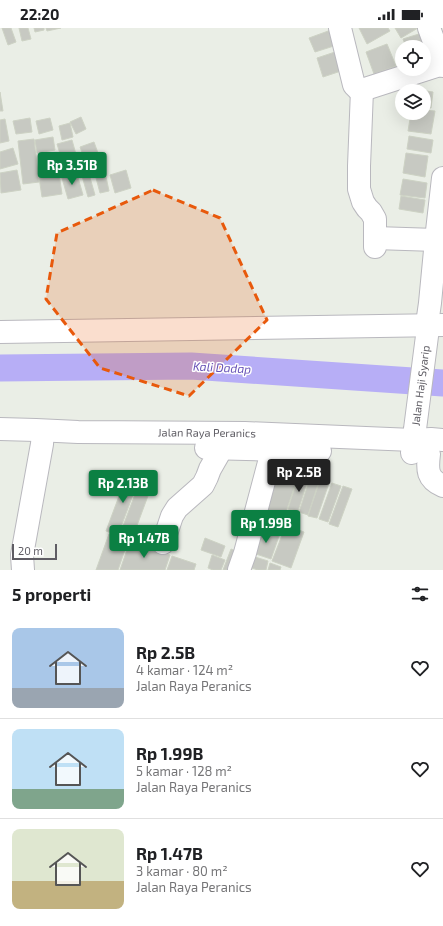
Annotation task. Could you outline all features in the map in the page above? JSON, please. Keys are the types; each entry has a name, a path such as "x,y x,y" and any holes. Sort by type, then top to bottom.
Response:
{"street":[{"path":"340,28 354,85 358,89 362,90 443,65 429,28"},
{"path":"362,90 359,189 363,202 375,220 375,243 436,240"},
{"name":"Jalan Haji Syarip","path":"443,178 436,240 426,444 428,471 436,484 443,486"},
{"path":"0,332 433,318"},
{"name":"Jalan Raya Peranics","path":"0,430 43,437 222,448 275,442"},
{"name":"Jalan Raya Peranics","path":"0,442 78,432 275,442 426,444"},
{"path":"23,570 22,555 43,437"},
{"path":"239,570 275,442"},
{"path":"164,543 172,516 177,508 203,485 222,448"}],"highlighted area":[{"path":"153,190 220,218 267,320 189,396 100,368 46,299 57,233"}],"building":[{"path":"2,28 11,28 16,42 8,45"},
{"path":"19,28 28,28 31,39 22,41"},
{"path":"34,28 44,28 44,30 35,32"},
{"path":"46,28 61,28 47,31"},
{"path":"359,28 388,28 390,31 367,44"},
{"path":"395,28 418,28 401,38"},
{"path":"331,30 337,45 315,52 309,38"},
{"path":"422,33 424,40 403,40"},
{"path":"387,44 395,66 374,74 366,52"},
{"path":"338,51 344,70 323,77 317,58"},
{"path":"0,92 3,111 0,111"},
{"path":"431,92 433,92 431,108"},
{"path":"431,111 435,111 431,134 408,131 410,120 431,120"},
{"path":"81,117 86,129 76,134 70,122"},
{"path":"30,118 32,132 16,134 13,121"},
{"path":"50,118 53,130 39,134 36,121"},
{"path":"5,119 9,141 0,143 0,120"},
{"path":"70,123 73,137 62,140 59,126"},
{"path":"409,136 433,140 431,153 407,149"},
{"path":"53,137 55,150 37,153 35,140"},
{"path":"34,139 39,182 23,184 18,141"},
{"path":"72,140 79,165 65,170 57,144"},
{"path":"94,142 102,164 88,169 80,147"},
{"path":"13,148 18,164 0,169 0,152"},
{"path":"406,153 428,156 425,177 403,173"},
{"path":"56,155 58,171 42,173 40,156"},
{"path":"17,170 21,190 1,193 0,173"},
{"path":"126,170 131,188 115,193 110,175"},
{"path":"105,172 109,191 100,193 95,174"},
{"path":"59,174 62,194 42,197 39,177"},
{"path":"77,174 83,195 68,199 62,178"},
{"path":"89,174 95,195 88,197 82,176"},
{"path":"403,179 427,183 425,198 400,195"},
{"path":"401,196 425,200 423,213 399,209"},
{"path":"128,472 140,476 118,535 106,531"},
{"path":"143,473 155,477 132,539 120,534"},
{"path":"299,474 309,477 298,511 288,509"},
{"path":"276,475 296,482 280,530 261,523"},
{"path":"310,478 319,481 308,515 299,512"},
{"path":"320,480 329,483 317,518 308,516"},
{"path":"332,483 341,486 328,522 319,519"},
{"path":"343,486 352,489 338,527 329,524"},
{"path":"286,525 304,532 291,568 272,561"},
{"path":"260,530 279,536 271,559 253,553"},
{"path":"109,534 128,541 118,570 96,570"},
{"path":"205,538 225,546 221,557 201,550"},
{"path":"130,541 170,555 165,570 120,570"},
{"path":"231,549 243,554 237,570 223,570"},
{"path":"212,555 225,560 221,570 213,570 208,568"},
{"path":"172,556 196,564 194,570 167,570"},
{"path":"255,557 268,561 266,570 252,568"},
{"path":"270,563 281,567 280,570 268,570"}],"waterway":[{"name":"Kali Dadap","path":"0,368 191,366 443,383"}]}
